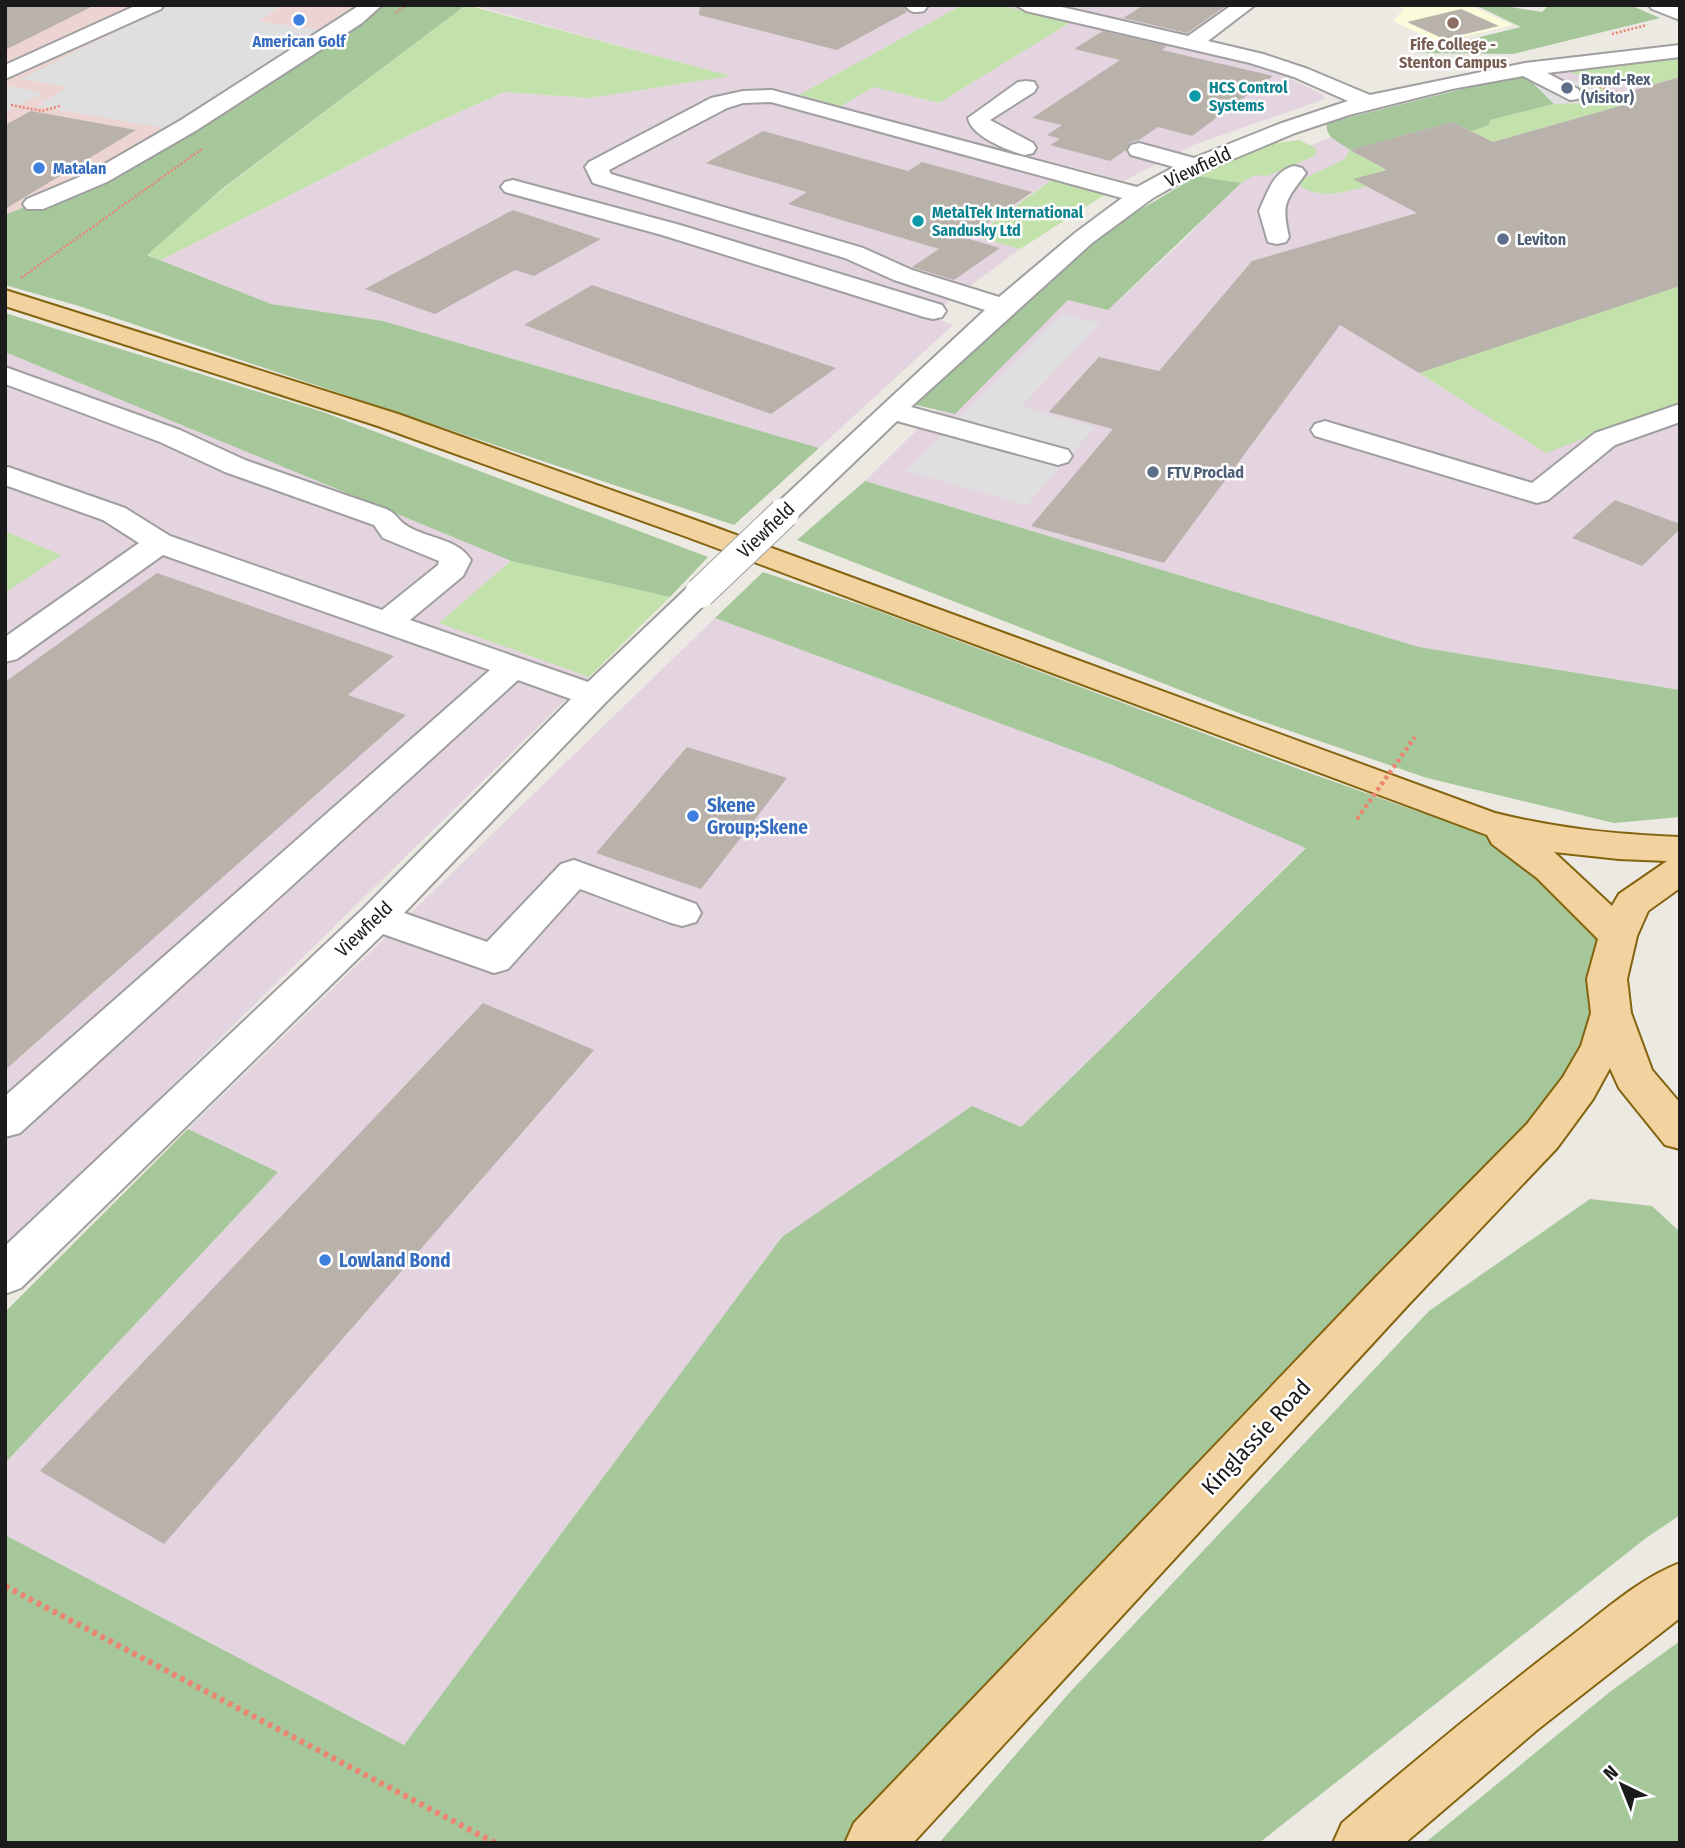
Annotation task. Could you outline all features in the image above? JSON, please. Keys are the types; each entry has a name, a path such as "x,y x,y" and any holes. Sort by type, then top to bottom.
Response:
{"main road":[{"path":"5,298 401,425 698,531 1485,824 1555,840 1619,847 1680,849"},
{"path":"1485,824 1524,847 1555,872 1618,936"},
{"path":"1680,870 1632,903 1618,936 1607,979 1611,1013 1634,1077 1680,1133"},
{"name":"Kinglassie Road","path":"874,1843 1392,1291 1542,1136 1578,1088 1601,1047 1611,1013"},
{"path":"1362,1843 1611,1637 1680,1587"}],"street":[{"path":"5,73 153,5"},
{"path":"35,204 99,177 190,125 355,19 372,5"},
{"path":"1026,5 1256,58 1290,69 1367,102"},
{"path":"1191,44 1245,5"},
{"path":"1659,5 1680,14"},
{"path":"97,32 129,37"},
{"name":"Viewfield","path":"5,1275 377,918 594,695 982,326 1089,231 1150,190 1198,166 1276,131 1367,102 1452,80 1680,51"},
{"path":"1525,69 1570,94"},
{"path":"1026,87 979,118 978,122 1030,150 1150,190"},
{"path":"1003,307 903,275 854,253 601,178 597,167 719,103 743,97 772,96 1150,190"},
{"path":"1139,150 1198,166"},
{"path":"1277,237 1272,211 1284,181 1294,173"},
{"path":"513,187 670,230 982,326"},
{"path":"5,375 170,436 234,466 383,518 394,532 452,555 455,560 452,569 386,623"},
{"path":"892,411 1058,456"},
{"path":"1325,430 1537,494 1605,439 1680,412"},
{"path":"8,476 114,513 159,544 594,695"},
{"path":"5,652 159,544"},
{"path":"5,1121 512,668"},
{"path":"377,918 494,959 574,873 682,913"}],"path":[{"path":"11,105 42,111 52,106 60,106"},
{"path":"1357,819 1415,737"},
{"path":"5,1586 495,1843"}],"shaded area":[{"path":"5,5 372,5 99,177 5,215"},
{"path":"170,5 283,5 259,21 319,30 164,128 37,106 68,87 21,79"},
{"path":"372,5 466,5 223,188 147,255 271,304 383,321 819,448 734,525 79,306 5,285 5,215 99,177"},
{"path":"472,5 962,5 800,95 841,106 874,87 939,103 1070,22 997,5 1257,5 1196,50 1276,72 1322,94 1325,99 1193,145 1124,181 1070,166 975,235 1020,249 930,316 953,325 819,448 383,321 271,304 161,260 413,133 504,92 589,98 729,76"},
{"name":"Fife College - Stenton Campus","path":"1396,5 1469,5 1513,25 1439,43 1393,21 1404,9"},
{"path":"1475,5 1498,5 1542,12 1549,5 1630,5 1660,18 1513,54 1415,53 1521,27"},
{"path":"1680,59 1680,690 1419,647 865,481 937,410 955,414 1068,299 1108,310 1185,239 1251,169 1367,123 1568,71"},
{"path":"1510,77 1527,77 1554,104 1490,120 1489,125 1471,131 1452,122 1350,150 1328,132 1327,123"},
{"name":"Brand-Rex (Visitor)","path":"1527,77 1564,82 1579,81 1601,91 1592,93 1603,99 1586,103 1554,104"},
{"path":"5,85 43,93 5,112"},
{"path":"1197,176 1241,183 1108,310 1068,300 955,414 916,405 1034,293 1118,223"},
{"path":"5,313 323,412 708,557 670,597 511,561 5,352"},
{"path":"1062,314 1100,323 1021,407 1095,427 1027,505 907,471"},
{"path":"5,352 511,561 440,623 589,677 5,1249 5,593 61,555 5,531"},
{"path":"865,481 1419,647 1680,690 1680,817 1614,823 1427,778 1244,715 797,540"},
{"path":"763,572 873,609 1422,813 1485,823 1618,936 1601,1047 874,1843 5,1843 5,1535 404,1745 782,1237 972,1106 1021,1127 1306,848 1110,764 715,618"},
{"path":"715,618 1110,764 1306,847 1021,1127 782,1237 404,1745 5,1535 5,1463 278,1172 188,1129"},
{"path":"188,1129 278,1172 5,1463 5,1312"},
{"path":"1590,1199 1652,1206 1680,1232 1680,1515 1646,1538 1259,1843 939,1843 1071,1691 1429,1311"},
{"path":"1680,1641 1680,1843 1425,1843 1611,1691"}],"green space":[{"path":"466,5 731,76 589,98 504,92 413,133 161,260 146,254 223,189"},
{"path":"962,5 997,5 1071,22 939,103 874,87 841,106 799,95"},
{"path":"1680,59 1680,77 1648,86 1626,76 1598,84 1568,71"},
{"path":"1595,85 1638,101 1493,142 1471,131 1489,125 1490,120 1554,104 1602,99 1591,93 1600,91 1590,86"},
{"path":"1299,140 1316,148 1315,156 1267,176 1255,175 1241,183 1197,176 1271,144"},
{"path":"1350,150 1387,170 1354,179 1367,186 1335,193 1311,191 1299,183 1345,159"},
{"path":"1053,179 1106,194 1020,249 974,236"},
{"path":"1680,286 1680,402 1546,453 1419,373"},
{"path":"5,531 61,555 5,593"},
{"path":"511,561 670,597 589,677 439,623"}],"building":[{"path":"5,5 95,5 5,50"},
{"path":"700,5 903,5 907,12 837,50 699,15"},
{"path":"1144,5 1227,5 1187,33 1123,18"},
{"path":"1461,9 1499,26 1444,39 1407,22"},
{"name":"HCS Control Systems","path":"1103,31 1167,46 1162,50 1273,76 1192,136 1158,127 1139,140 1130,142 1126,150 1110,161 1050,145 1060,139 1047,135 1062,125 1032,118 1120,60 1074,49"},
{"name":"Leviton","path":"1680,77 1680,286 1419,373 1340,325 1164,563 1031,526 1113,429 1049,412 1099,357 1159,371 1252,261 1417,213 1353,179 1387,170 1350,150 1452,122 1493,142 1638,101 1621,94"},
{"name":"Matalan","path":"31,111 136,130 5,209 5,125"},
{"name":"MetalTek International Sandusky Ltd","path":"763,131 908,171 922,162 1032,192 966,238 1000,248 954,280 912,267 939,249 788,204 807,192 706,163"},
{"path":"513,210 601,239 534,276 515,270 435,314 365,289"},
{"path":"592,285 836,368 771,414 524,325"},
{"path":"1615,500 1680,524 1680,529 1642,566 1572,538"},
{"path":"157,573 394,656 348,695 406,715 5,1070 5,682"},
{"name":"Skene Group;Skene","path":"687,747 787,778 701,889 596,853"},
{"name":"Lowland Bond","path":"483,1003 594,1050 164,1544 40,1471"}],"place":[{"name":"American Golf","path":"299,20"},
{"name":"Fife College - Stenton Campus","path":"1453,23"},
{"name":"Brand-Rex (Visitor)","path":"1567,88"},
{"name":"HCS Control Systems","path":"1195,96"},
{"name":"Matalan","path":"39,168"},
{"name":"MetalTek International Sandusky Ltd","path":"918,221"},
{"name":"Leviton","path":"1503,239"},
{"name":"FTV Proclad","path":"1153,472"},
{"name":"Skene Group;Skene","path":"693,816"},
{"name":"Lowland Bond","path":"325,1260"}]}
